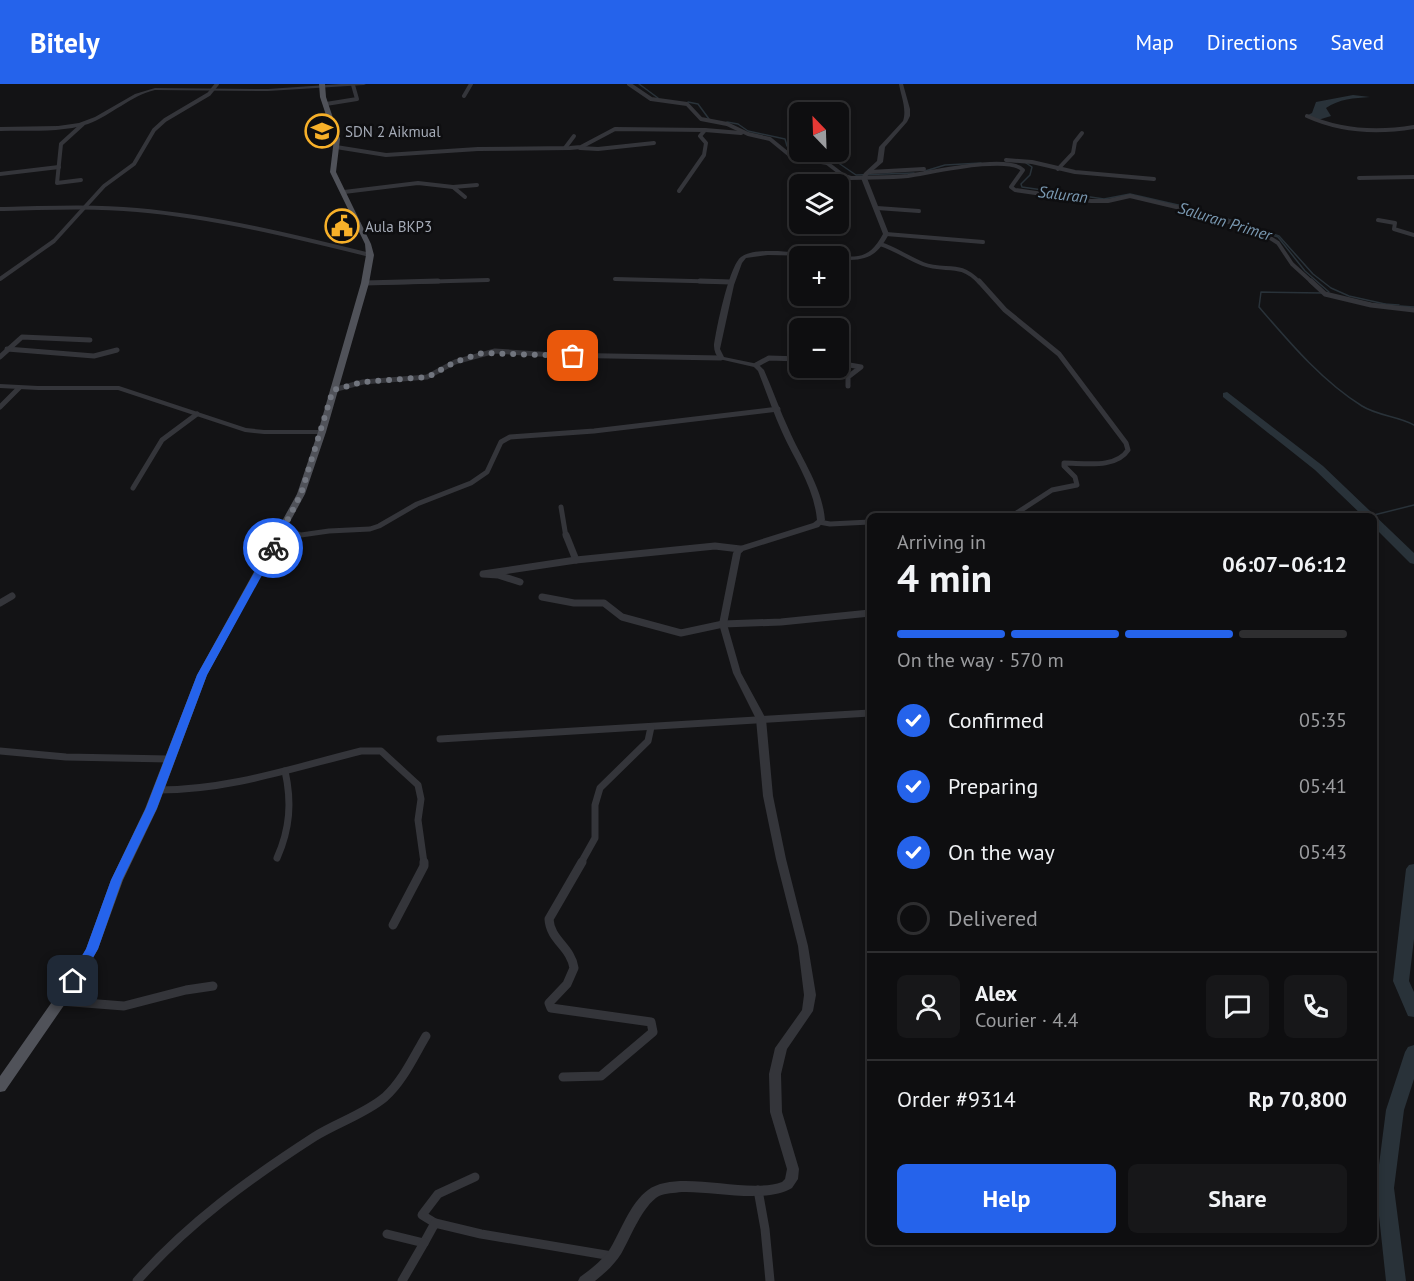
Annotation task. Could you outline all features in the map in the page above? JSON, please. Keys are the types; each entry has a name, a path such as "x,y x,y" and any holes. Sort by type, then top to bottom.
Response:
{"main road":[{"path":"0,1087 60,1001 92,949 117,880 158,790 202,675 301,494 322,432 365,283 370,255 368,244 333,172 337,139 326,104 323,85"}],"street":[{"path":"81,180 57,183 61,144 84,124 148,90 216,86 276,90 364,84"},
{"path":"464,96 471,84"},
{"path":"629,84 651,99 687,104 701,120 727,124 748,134 773,141 792,157 827,164 844,176 922,175 951,166 1019,166 1022,167 1023,174 1013,183 1011,187 1013,189 1091,201 1108,201 1130,196 1210,215 1274,240 1292,264 1325,294 1371,305 1414,310"},
{"path":"866,175 880,162 882,147 905,121 907,109 901,84"},
{"path":"326,104 357,99 353,85"},
{"path":"0,279 54,241 104,186 135,165 154,130 165,120 201,100 216,86"},
{"path":"1307,116 1336,128 1400,129 1414,127"},
{"path":"0,129 84,124"},
{"path":"577,148 615,129 705,130 748,134"},
{"path":"679,191 704,155 706,143 700,136 705,130"},
{"path":"1406,132 1414,133"},
{"path":"1058,169 1073,153 1075,142 1082,133"},
{"path":"565,148 574,136"},
{"path":"336,147 386,155 478,150 565,148 599,150 629,143 654,142"},
{"path":"866,175 920,170 956,162 1021,160 1058,169 1154,179"},
{"path":"0,174 58,167"},
{"path":"849,258 862,259 880,244 885,234 866,175"},
{"path":"1359,178 1414,177"},
{"path":"344,192 416,183 453,187 477,185"},
{"path":"453,187 465,197"},
{"path":"0,209 84,207 194,217 370,255"},
{"path":"878,208 919,211"},
{"path":"1378,220 1392,221 1397,231 1414,235"},
{"path":"885,234 983,242"},
{"path":"880,244 896,249 925,266 960,268 971,273 1005,310 1059,354 1126,443 1128,450 1123,458 1115,462 1064,463 1064,466 1075,477 1077,485 1052,490 1017,513"},
{"path":"721,358 717,349 730,282 738,261 752,254 789,255"},
{"path":"615,279 730,282"},
{"path":"365,283 488,280"},
{"path":"0,357 23,336 90,340"},
{"path":"7,349 94,356 117,350"},
{"path":"333,390 363,382 428,377 455,362 495,351 564,356 721,358 756,365 761,370 788,436 816,494 821,512 819,522"},
{"path":"756,365 769,358 789,359"},
{"path":"849,365 861,367 849,374"},
{"path":"848,386 849,378"},
{"path":"0,386 119,388 258,432 322,432"},
{"path":"0,407 19,388"},
{"path":"278,538 329,531 370,529 379,526 417,504 471,483 488,471 501,442 510,437 594,431 777,409"},
{"path":"133,488 147,470 155,449 182,424 197,414"},
{"path":"561,507 567,542 576,560"},
{"path":"520,582 498,575 483,574 576,560 700,547 740,549 819,522 830,524 867,522"},
{"path":"585,1281 612,1256 646,1200 656,1190 682,1185 758,1190 781,1188 790,1182 792,1176 793,1169 776,1112 775,1074 781,1048 807,1011 810,995 804,946 780,859 768,796 761,719 737,673 723,624 737,553 740,549"},
{"path":"0,603 12,596"},
{"path":"542,597 573,603 604,603 622,617 681,633 723,624 781,622 867,613"},
{"path":"440,739 542,731 651,727 867,713"},
{"path":"563,1077 602,1076 653,1032 651,1022 551,1008 549,1003 571,979 573,961 570,952 552,936 548,928 549,919 595,838 596,805 600,788 648,741 651,727"},
{"path":"158,790 208,789 352,753 377,750 386,754 418,785 421,800 418,827 423,845 424,866 393,925"},
{"path":"0,751 66,757 169,759"},
{"path":"277,858 287,834 290,800 285,771"},
{"path":"60,1001 124,1006 186,990 213,986"},
{"path":"137,1281 170,1243 210,1209 316,1136 384,1098 393,1089 426,1036"},
{"path":"475,1177 434,1197 422,1215 435,1223 481,1234 612,1256"},
{"path":"758,1190 765,1228 770,1281"},
{"path":"402,1281 435,1223"},
{"path":"387,1234 424,1243"}],"shaded area":[{"path":"1353,95 1370,97 1336,103 1326,108 1331,116 1318,120 1308,115 1312,113 1316,102"}],"waterway":[{"name":"Saluran","path":"639,84 658,98"},
{"name":"Saluran","path":"688,102 698,104 709,119"},
{"name":"Saluran","path":"727,122 738,124 748,131 785,139 787,146 798,155 834,160 856,175 914,173"},
{"name":"Saluran","path":"925,171 945,165 981,163"},
{"name":"Saluran","path":"1026,163 1032,167 1030,175 1021,184 1022,187 1104,199 1130,194 1200,210 1279,236 1313,274 1331,288 1349,296 1385,304"},
{"name":"Saluran","path":"1224,218 1241,224"},
{"name":"Saluran","path":"1250,227 1278,237 1305,271 1329,292"},
{"path":"1323,293 1261,292 1259,307 1307,361 1347,396 1368,409 1414,425"},
{"name":"Saluran","path":"1384,304 1399,305"},
{"name":"Saluran","path":"1400,306 1414,307"},
{"path":"1227,395 1319,468 1367,513"},
{"path":"1377,514 1414,505"},
{"path":"1377,523 1414,560"},
{"path":"1414,869 1401,981 1414,1011"},
{"path":"1396,1281 1385,1188 1395,1110 1414,1052"}],"way so far":[{"path":"273,548 301,494 322,432 333,390 354,383 428,377 455,362 495,351 573,356"}],"place":[{"name":"SDN 2 Aikmual","path":"322,131"},
{"name":"Aula BKP3","path":"342,226"}],"route":[{"path":"73,981 92,949 122,867 151,808 202,675 273,548"}],"water label":[{"name":"Saluran Primer","path":"1225,221"}]}
